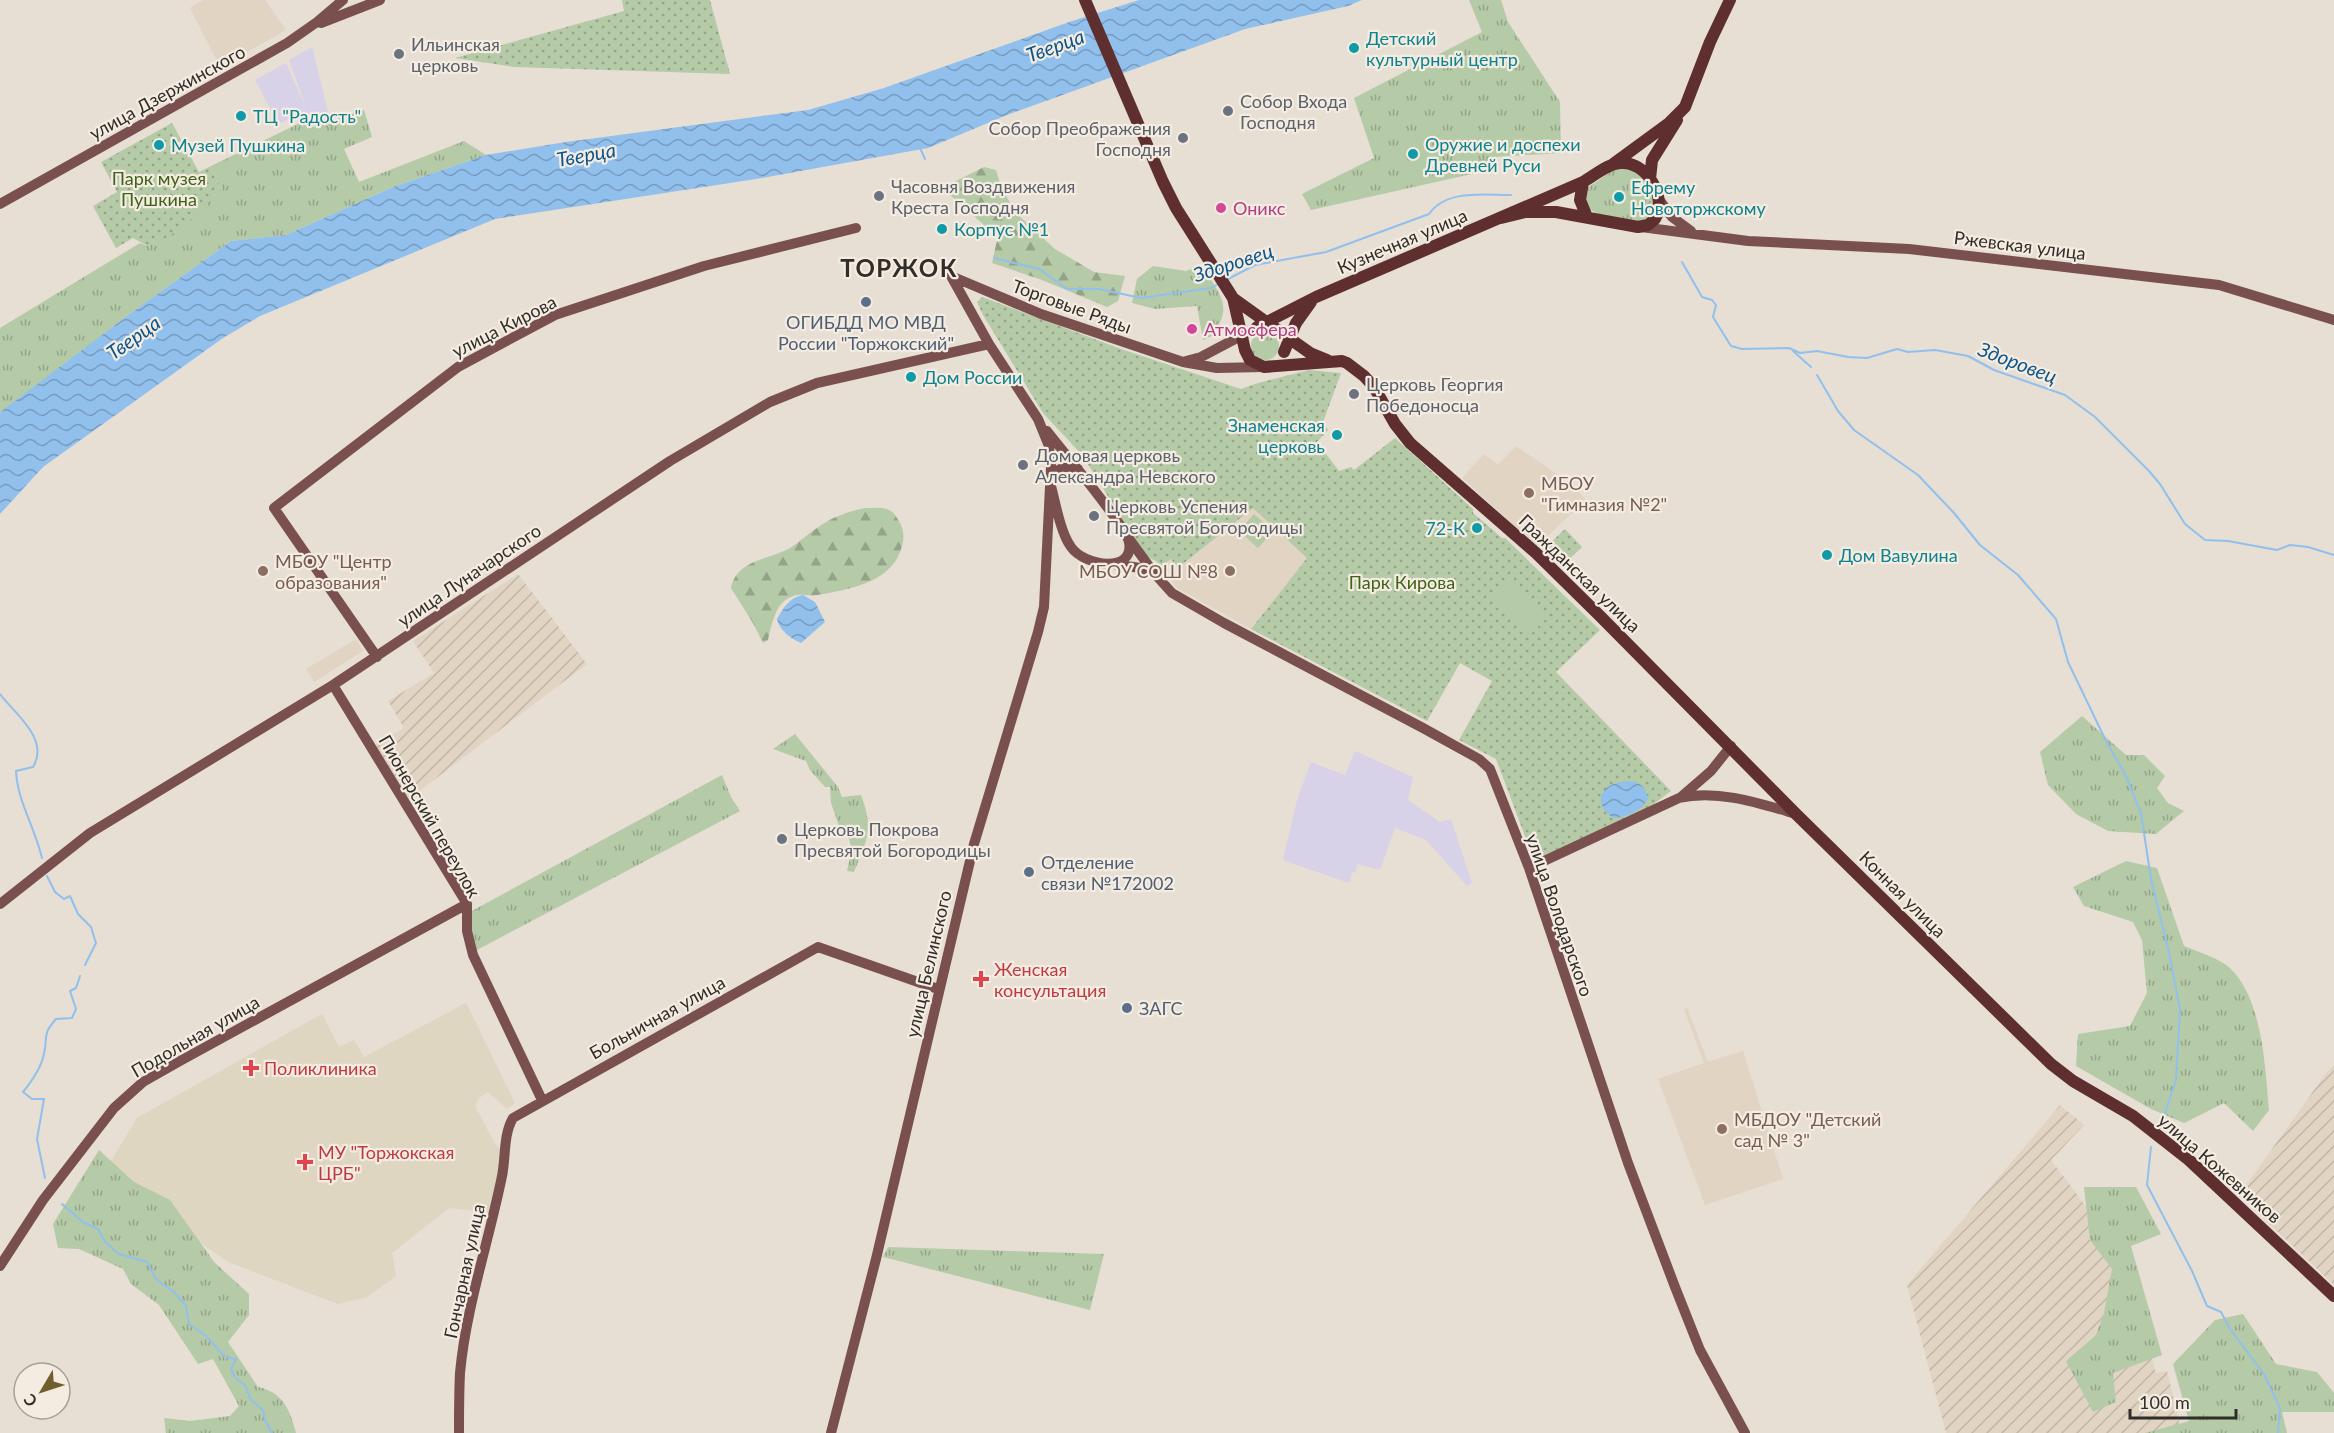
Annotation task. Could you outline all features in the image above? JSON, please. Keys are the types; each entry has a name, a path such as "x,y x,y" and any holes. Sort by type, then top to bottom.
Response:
{"main road":[{"path":"1085,0 1127,103 1176,208 1217,276 1232,295 1239,319 1285,341 1284,352"},
{"path":"1651,181 1652,160 1685,107 1710,42 1730,0"},
{"path":"1502,218 1583,182 1613,164 1669,123 1685,107"},
{"path":"1502,218 1517,213 1564,212 1638,226 1648,225 1655,219 1660,206 1651,181 1644,171 1635,165 1624,162 1613,164"},
{"path":"1583,182 1580,200 1587,217"},
{"name":"Кузнечная улица","path":"1295,307 1502,218"},
{"name":"Гражданская улица","path":"1232,295 1262,329 1290,339 1313,355 1356,369 1371,383 1395,424 1410,443 1536,553 1731,746 1796,814"},
{"path":"1267,367 1279,362 1301,314 1316,297"},
{"path":"1244,306 1269,312 1295,307"},
{"path":"1295,307 1262,329 1245,348 1252,362 1267,367 1337,361"},
{"name":"Конная улица","path":"1796,814 2051,1064 2073,1081"},
{"name":"улица Кожевников","path":"2073,1081 2133,1116 2189,1160 2334,1296"}],"street":[{"name":"улица Дзержинского","path":"0,204 249,65 311,27 343,0"},
{"path":"311,27 373,1"},
{"name":"Ржевская улица","path":"1658,196 1675,220 1697,234"},
{"name":"Ржевская улица","path":"1638,226 1748,241 1909,249 2219,285 2334,320"},
{"name":"улица Кирова","path":"378,657 274,508 458,367 555,315 704,266 856,228"},
{"name":"Торговые Ряды","path":"989,344 951,276 1041,314 1183,362 1217,368 1267,367"},
{"path":"1224,345 1239,319"},
{"path":"1183,362 1196,359 1262,329"},
{"path":"989,344 1045,432 1050,453 1050,482 1071,548 1089,562 1140,568 1154,573"},
{"name":"улица Луначарского","path":"0,904 90,833 378,657 670,461 770,402 817,383 989,344"},
{"name":"улица Володарского","path":"1038,419 1097,492 1126,536 1172,593 1482,761 1493,774 1529,867 1628,1163 1671,1277 1700,1350 1745,1433"},
{"path":"1050,482 1059,469 1067,467 1078,469"},
{"name":"улица Белинского","path":"831,1433 876,1259 974,844 1044,607 1050,482"},
{"path":"1111,564 1122,560 1126,555 1129,547 1126,536"},
{"name":"Пионерский переулок","path":"333,685 467,904 467,931 473,955 542,1100"},
{"name":"Конная улица","path":"1679,798 1711,771 1731,746"},
{"name":"Конная улица","path":"1529,867 1679,798 1697,795 1716,796 1796,814"},
{"name":"Подольная улица","path":"0,1266 43,1200 114,1108 135,1088 180,1061 467,904"},
{"name":"Больничная улица","path":"513,1118 818,947 939,989"},
{"name":"Гончарная улица","path":"459,1433 460,1373 472,1305 503,1174 508,1128 513,1118"}],"shaded area":[{"path":"203,0 265,0 286,30 220,67 190,8"},
{"path":"312,47 330,120 309,128 302,112 281,123 276,119 255,80 286,63 307,110 289,60"},
{"name":"МБОУ \"Гимназия №2\"","path":"1516,446 1574,486 1586,500 1537,546 1462,478 1484,454 1498,465"},
{"name":"МБОУ СОШ №8","path":"1253,507 1307,558 1251,629 1177,588 1161,567 1171,559 1179,568"},
{"path":"518,574 587,664 406,801 375,745 404,728 388,701 434,673 413,641"},
{"path":"356,639 363,651 314,682 306,669"},
{"path":"1355,751 1413,777 1408,800 1440,822 1451,819 1472,883 1467,886 1426,840 1395,828 1380,870 1358,864 1355,873 1352,872 1349,883 1283,860 1297,800 1311,762 1345,775"},
{"name":"МУ \"Торжокская ЦРБ\"","path":"466,1003 515,1103 507,1109 488,1092 479,1098 475,1106 495,1144 502,1151 490,1212 449,1208 392,1253 396,1276 367,1297 338,1304 228,1262 103,1174 137,1118 322,1014 339,1047 354,1040 364,1057"},
{"name":"МБДОУ \"Детский сад № 3\"","path":"1687,1008 1708,1062 1743,1051 1783,1179 1705,1205 1658,1079 1704,1063 1684,1009"},
{"path":"2334,1065 2334,1285 2239,1195"},
{"path":"2060,1105 2084,1125 2051,1160 2100,1225 2116,1235 2156,1373 2167,1371 2182,1433 1946,1433 1907,1285"}],"green space":[{"path":"622,0 710,0 730,74 515,67 455,58 624,11"},
{"path":"1469,0 1501,0 1508,22 1560,102 1561,153 1495,157 1494,169 1311,210 1302,194 1374,158 1354,98 1482,32"},
{"path":"364,110 372,137 344,149 359,182 464,141 486,155 393,187 286,235 231,241 131,313 0,414 0,328 140,243 148,246 222,189 209,167 306,120 310,128"},
{"name":"Парк музея Пушкина","path":"172,123 199,172 209,167 222,189 188,222 159,242 148,246 133,238 116,248 93,206 117,192 101,162"},
{"path":"984,167 996,170 1001,187 1016,213 1055,249 1094,272 1125,276 1118,301 1107,307 1042,280 992,263 997,240 992,232 942,188"},
{"path":"1618,167 1632,168 1646,184 1653,201 1653,216 1640,222 1627,221 1602,215 1585,206 1587,188"},
{"path":"1200,265 1222,300 1222,318 1214,335 1203,340 1197,306 1155,309 1132,303 1137,279 1153,266 1186,271"},
{"name":"Парк Кирова","path":"982,297 1121,349 1241,389 1309,370 1341,373 1323,422 1328,430 1317,442 1339,471 1351,467 1354,470 1395,438 1473,509 1473,513 1502,538 1505,538 1600,630 1556,672 1671,791 1646,810 1534,860 1496,759 1459,740 1492,681 1460,663 1427,721 1251,629 1307,558 1253,508 1178,568 1171,559 1161,567 1156,561 1145,556 1083,456 1043,413 983,315 977,302"},
{"path":"1265,332 1275,336 1279,346 1275,356 1265,360 1255,356 1251,346 1255,336"},
{"path":"865,508 887,509 900,522 903,543 894,563 877,578 865,583 841,591 818,595 796,595 787,599 779,607 768,640 763,643 731,588 734,578 747,566 790,548 822,524 846,513"},
{"path":"1254,514 1273,531 1258,548 1239,531"},
{"path":"1565,529 1582,547 1562,566 1545,548"},
{"path":"1513,579 1549,616 1530,635 1493,598"},
{"path":"2082,716 2126,755 2144,755 2165,776 2157,788 2168,803 2184,811 2156,834 2108,831 2076,814 2048,785 2040,752"},
{"path":"795,734 838,787 842,797 861,795 868,826 854,872 847,871 853,853 845,825 839,826 831,803 830,787 825,787 810,770 806,761 773,749"},
{"path":"722,775 740,811 475,951 468,913"},
{"path":"2126,861 2157,868 2184,946 2214,958 2230,968 2241,982 2249,998 2256,1016 2264,1055 2269,1110 2253,1131 2224,1103 2184,1123 2151,1109 2076,1066 2078,1034 2130,1026 2147,993 2142,940 2133,922 2084,906 2073,887"},
{"path":"99,1150 134,1182 170,1200 214,1262 249,1294 249,1315 228,1342 258,1387 274,1393 284,1403 296,1433 166,1433 164,1418 190,1421 230,1416 239,1406 213,1359 198,1364 159,1305 131,1284 123,1269 79,1249 58,1248 53,1224"},
{"path":"2084,1187 2136,1187 2161,1234 2131,1246 2162,1355 2113,1373 2116,1402 2093,1412 2066,1361 2096,1335 2104,1313 2112,1269 2090,1240"},
{"path":"888,1247 1104,1254 1090,1310 883,1257"},
{"path":"2243,1314 2276,1364 2317,1372 2334,1393 2334,1412 2282,1412 2287,1433 2145,1433 2189,1421 2173,1364 2215,1320"}],"water":[{"name":"Тверца","path":"1139,0 1362,0 1348,6 1245,29 1007,115 928,148 756,179 495,219 260,316 223,338 43,467 0,514 0,414 3,410 231,241 286,235 393,187 486,155 566,142 808,110 884,88 1069,22"},
{"path":"803,595 815,602 825,622 801,643 786,634 777,619 784,607 798,596"},
{"path":"1627,781 1642,786 1648,799 1634,813 1614,818 1603,808 1602,795 1610,786"}],"waterway":[{"name":"Здоровец","path":"920,148 925,159"},
{"name":"Здоровец","path":"1226,280 1255,265 1326,252 1429,214 1445,200 1478,194 1511,195"},
{"name":"Здоровец","path":"994,258 1039,269 1067,289 1099,289 1141,298 1211,288 1218,284"},
{"name":"Здоровец","path":"1682,262 1702,297 1712,300 1716,305 1713,317 1731,346 1742,349 1789,348 1800,353 1817,351 1867,358 1897,349 1908,352 1935,350 1968,356 1994,370 2065,395 2095,417 2149,471 2185,524 2205,540 2228,541 2277,550 2290,545 2308,547 2334,555"},
{"path":"1793,351 1811,367"},
{"path":"1817,375 1838,411 1854,430 1918,475 1980,545 2018,575 2056,619 2068,662 2107,743 2126,776 2141,813 2151,879 2180,1009 2176,1080 2160,1128"},
{"path":"0,694 22,719 34,737 37,747 37,757 33,767 16,771 20,793 42,858"},
{"path":"47,876 55,892 64,899 70,896 78,914 91,927 96,943 85,965"},
{"path":"45,1178 37,1139 44,1099 32,1099 23,1092 41,1064 49,1029 56,1019 72,1018 76,1009 70,991 76,988 80,976"},
{"path":"2151,1147 2147,1185 2192,1271 2207,1306 2221,1312 2230,1329 2264,1374 2280,1408 2278,1433"},
{"path":"62,1204 83,1222 98,1229 105,1242 119,1254 147,1262 156,1279 175,1293 186,1306 189,1324 206,1336 225,1357 236,1359 231,1369 235,1378 245,1385 251,1400 263,1410 272,1433"}],"place":[{"name":"Детский культурный центр","path":"1354,48"},
{"name":"Ильинская церковь","path":"399,54"},
{"name":"Собор Входа Господня","path":"1228,111"},
{"name":"ТЦ \"Радость\"","path":"241,116"},
{"name":"Собор Преображения Господня","path":"1183,138"},
{"name":"Музей Пушкина","path":"159,145"},
{"name":"Оружие и доспехи Древней Руси","path":"1413,154"},
{"name":"Часовня Воздвижения Креста Господня","path":"879,196"},
{"name":"Ефрему Новоторжскому","path":"1619,197"},
{"name":"Оникс","path":"1221,208"},
{"name":"Корпус №1","path":"942,229"},
{"name":"ОГИБДД МО МВД России \"Торжокский\"","path":"866,302"},
{"name":"Атмосфера","path":"1192,329"},
{"name":"Дом России","path":"911,377"},
{"name":"Церковь Георгия Победоносца","path":"1354,394"},
{"name":"Знаменская церковь","path":"1337,435"},
{"name":"Домовая церковь Александра Невского","path":"1023,465"},
{"name":"МБОУ \"Гимназия №2\"","path":"1529,493"},
{"name":"Церковь Успения Пресвятой Богородицы","path":"1094,516"},
{"name":"72-К","path":"1477,528"},
{"name":"Дом Вавулина","path":"1827,555"},
{"name":"МБОУ \"Центр образования\"","path":"263,571"},
{"name":"МБОУ СОШ №8","path":"1230,571"},
{"name":"Церковь Покрова Пресвятой Богородицы","path":"782,839"},
{"name":"Отделение связи №172002","path":"1029,872"},
{"name":"Женская консультация","path":"981,979"},
{"name":"ЗАГС","path":"1127,1008"},
{"name":"Поликлиника","path":"251,1068"},
{"name":"МБДОУ \"Детский сад № 3\"","path":"1722,1129"},
{"name":"МУ \"Торжокская ЦРБ\"","path":"305,1162"}],"district":[{"name":"ТОРЖОК","path":"899,267"}]}
